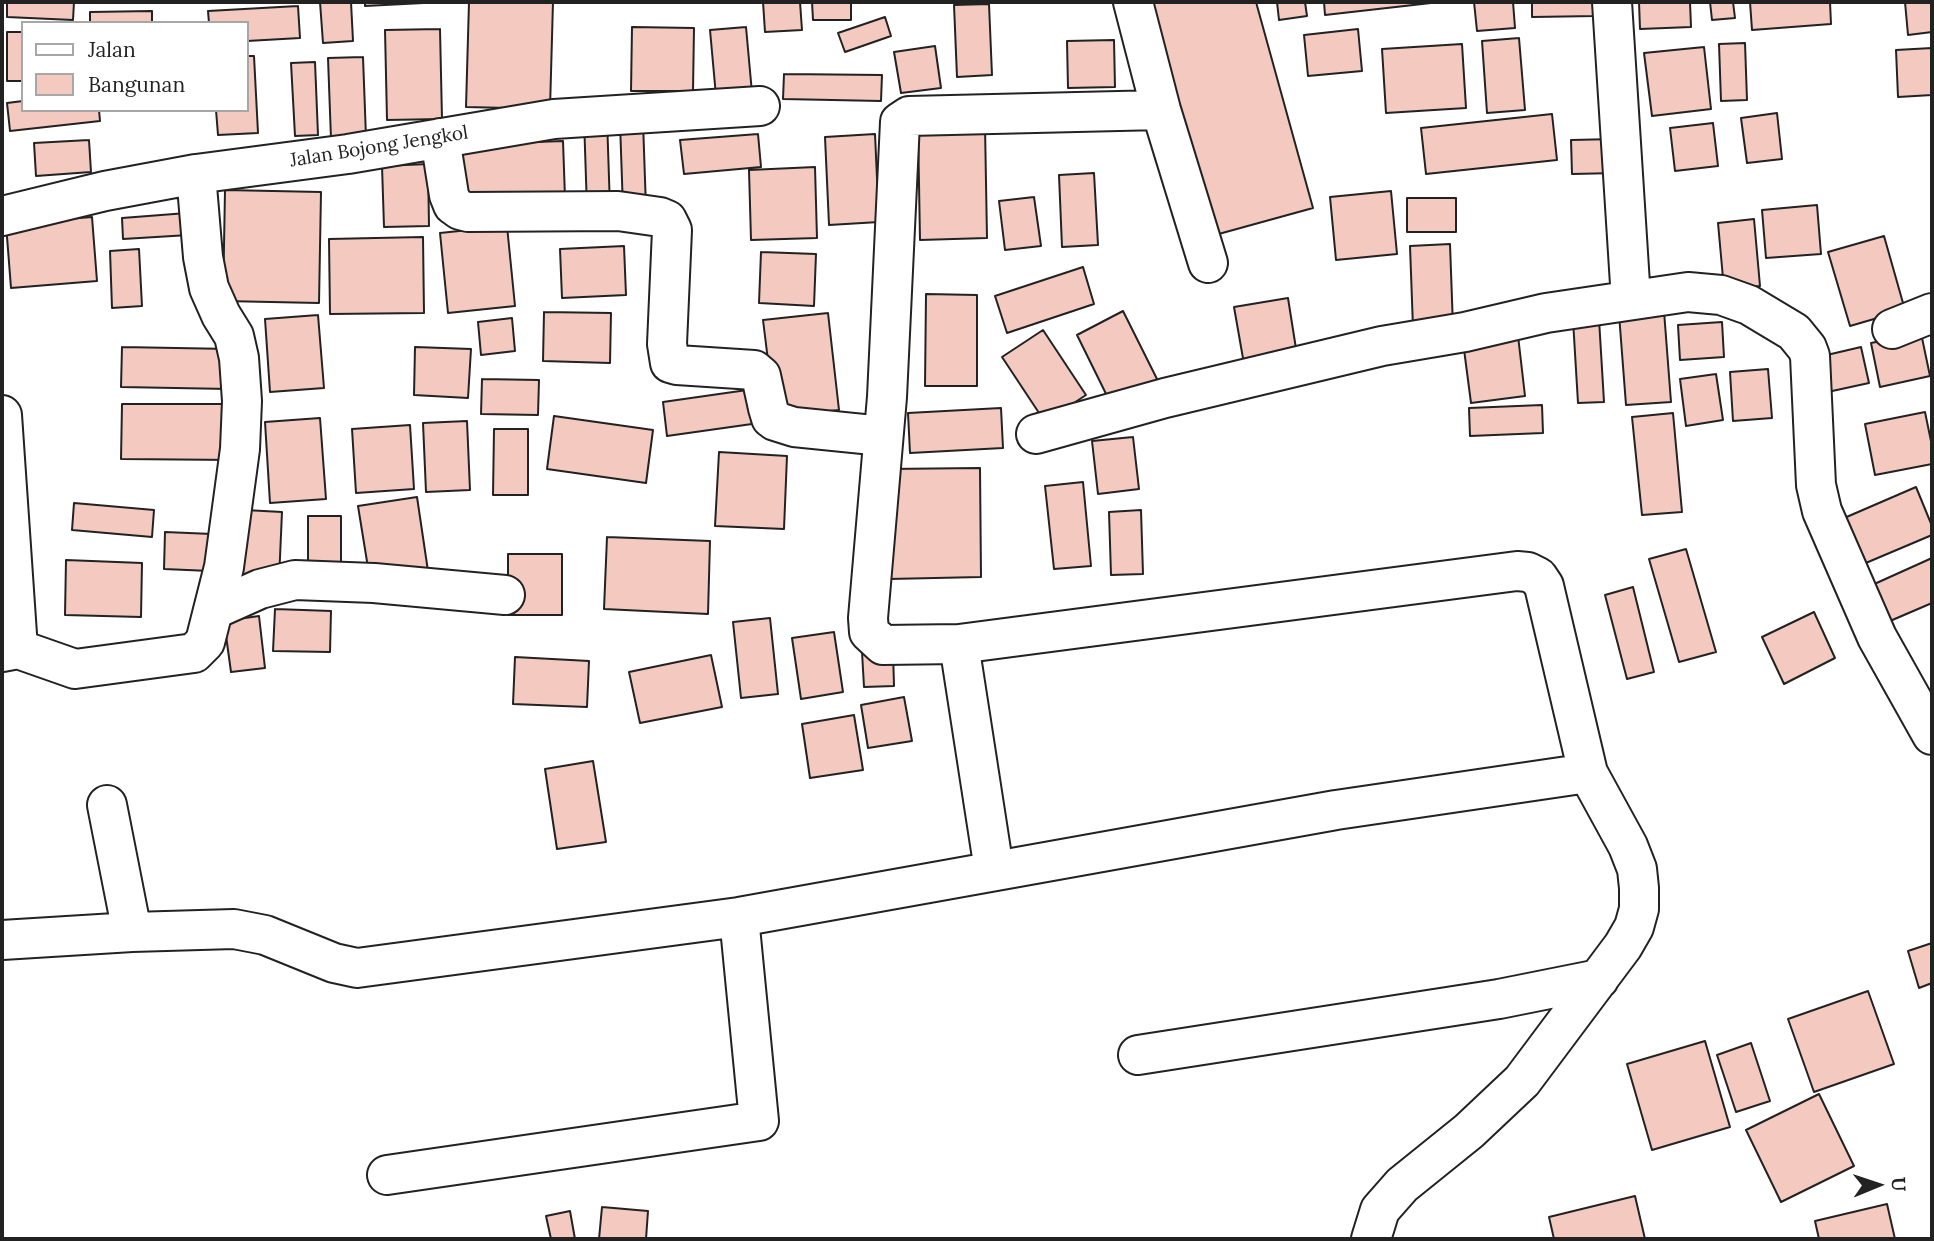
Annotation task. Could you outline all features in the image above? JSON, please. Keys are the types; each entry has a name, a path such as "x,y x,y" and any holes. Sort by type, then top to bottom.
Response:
{"street":[{"path":"1133,2 1161,110 1208,263"},
{"path":"1612,2 1630,300"},
{"name":"Jalan Bojong Jengkol","path":"2,216 106,191 196,174 348,154 577,116 760,106"},
{"path":"1161,110 909,116 900,122 869,632 883,645 959,644 1517,571 1538,577 1544,586 1588,773 1628,846 1637,869 1639,909 1634,927 1623,946 1522,1081 1469,1131 1402,1185 1380,1210 1370,1239"},
{"path":"440,138 449,195 453,205 460,210 618,211 667,220 672,230 667,344 670,363 754,370 761,376 771,418 775,421 794,427 883,436"},
{"path":"2,415 10,650 75,669 194,653 205,642 224,567 234,505 242,401 239,358 233,336 209,288 196,174"},
{"path":"1035,434 1165,398 1382,346 1465,332 1546,313 1630,300 1688,292 1721,295 1749,306 1794,332 1807,348 1810,356 1816,485 1822,510 1877,637 1932,735"},
{"path":"1892,329 1932,313"},
{"path":"214,610 269,586 295,580 374,583 505,595"},
{"path":"959,644 994,870"},
{"path":"2,940 234,929 265,934 334,962 357,968 739,917 1336,810 1588,773"},
{"path":"107,805 132,932"},
{"path":"387,1175 759,1121 739,917"},
{"path":"1138,1055 1485,1002 1599,979"}],"building":[{"path":"7,2 74,2 73,20 7,17"},
{"path":"320,2 351,2 353,41 323,43"},
{"path":"365,2 443,2 365,6"},
{"path":"469,2 553,2 550,109 466,107"},
{"path":"763,2 800,2 802,30 765,32"},
{"path":"812,2 851,2 851,20 813,20"},
{"path":"1150,2 1256,2 1313,208 1215,235"},
{"path":"1277,2 1305,2 1307,16 1279,20"},
{"path":"1324,2 1431,2 1431,3 1325,15"},
{"path":"1474,2 1513,2 1515,28 1477,31"},
{"path":"1532,2 1596,2 1596,16 1532,17"},
{"path":"1639,2 1690,2 1691,27 1640,29"},
{"path":"1710,2 1733,2 1735,18 1712,20"},
{"path":"1750,2 1830,2 1831,24 1752,30"},
{"path":"1905,2 1932,2 1932,32 1908,35"},
{"path":"989,4 992,75 957,77 954,5"},
{"path":"298,6 300,38 248,41 248,21 209,21 208,11"},
{"path":"152,11 152,21 90,21 90,12"},
{"path":"885,17 891,36 845,52 838,33"},
{"path":"632,27 694,28 693,91 631,91"},
{"path":"746,27 752,93 716,96 710,30"},
{"path":"440,29 442,119 387,120 385,30"},
{"path":"1358,29 1362,71 1308,76 1304,35"},
{"path":"7,32 21,32 21,81 7,81"},
{"path":"1519,38 1525,110 1487,113 1482,41"},
{"path":"1114,40 1115,87 1068,88 1067,41"},
{"path":"1745,43 1747,100 1721,101 1719,44"},
{"path":"1462,44 1466,108 1386,113 1382,49"},
{"path":"935,46 941,88 901,93 894,52"},
{"path":"1704,47 1711,109 1652,116 1644,53"},
{"path":"1932,48 1932,95 1898,97 1896,50"},
{"path":"248,56 254,56 258,133 218,135 216,112 248,112"},
{"path":"363,57 366,137 331,139 328,58"},
{"path":"315,62 318,135 295,136 291,63"},
{"path":"784,74 882,75 881,101 783,99"},
{"path":"21,101 21,112 99,112 100,121 10,131 7,103"},
{"path":"1777,113 1782,159 1747,163 1741,118"},
{"path":"1552,114 1557,160 1426,174 1421,128"},
{"path":"607,118 610,208 587,209 584,119"},
{"path":"643,122 646,208 623,209 620,123"},
{"path":"1713,123 1718,166 1675,171 1670,128"},
{"path":"985,126 987,238 920,240 918,127"},
{"path":"758,134 761,167 684,174 680,140"},
{"path":"875,134 879,222 829,225 825,137"},
{"path":"1615,139 1617,173 1572,174 1571,140"},
{"path":"89,140 91,172 36,176 34,143"},
{"path":"563,141 565,198 456,202 454,145"},
{"path":"428,164 429,226 384,227 382,166"},
{"path":"815,167 817,238 751,240 749,170"},
{"path":"1094,173 1098,245 1062,247 1059,175"},
{"path":"225,190 321,192 319,303 223,301"},
{"path":"1391,191 1397,254 1336,260 1330,197"},
{"path":"1034,197 1041,246 1005,250 999,201"},
{"path":"1407,198 1456,198 1456,232 1407,232"},
{"path":"1817,205 1821,254 1766,258 1762,210"},
{"path":"187,213 189,235 123,239 122,218"},
{"path":"92,217 97,281 11,288 6,224"},
{"path":"1754,219 1760,286 1724,289 1718,223"},
{"path":"507,226 515,306 448,313 440,233"},
{"path":"1884,236 1905,310 1850,326 1828,252"},
{"path":"423,237 424,313 330,314 329,239"},
{"path":"1450,244 1453,327 1413,328 1410,246"},
{"path":"624,246 626,295 562,298 560,249"},
{"path":"139,249 142,306 112,308 110,251"},
{"path":"761,252 816,254 814,306 759,303"},
{"path":"1083,267 1094,304 1007,333 995,296"},
{"path":"926,294 977,295 977,386 925,386"},
{"path":"1288,298 1297,355 1244,364 1234,307"},
{"path":"1123,311 1160,385 1113,408 1077,335"},
{"path":"1664,311 1671,402 1626,405 1619,314"},
{"path":"544,312 611,313 610,363 543,361"},
{"path":"828,313 839,410 775,417 763,320"},
{"path":"318,315 324,388 270,392 265,319"},
{"path":"512,318 515,351 481,355 478,322"},
{"path":"1599,319 1604,402 1578,403 1573,320"},
{"path":"1722,322 1724,357 1680,360 1678,325"},
{"path":"1517,327 1525,396 1471,403 1462,334"},
{"path":"1043,330 1086,395 1045,422 1002,357"},
{"path":"1921,333 1930,376 1880,387 1871,343"},
{"path":"122,347 230,349 229,389 121,387"},
{"path":"415,347 471,349 468,398 414,395"},
{"path":"1861,347 1869,383 1823,393 1814,358"},
{"path":"1768,369 1772,418 1733,421 1730,372"},
{"path":"1716,374 1723,420 1686,426 1680,379"},
{"path":"482,379 539,380 538,415 481,414"},
{"path":"747,390 752,424 667,436 663,402"},
{"path":"122,404 235,404 235,460 121,459"},
{"path":"1542,405 1543,433 1470,436 1469,408"},
{"path":"1001,408 1003,448 910,453 908,413"},
{"path":"1925,412 1932,446 1932,464 1875,475 1865,424"},
{"path":"1673,413 1682,512 1642,515 1632,417"},
{"path":"554,416 653,430 646,483 547,469"},
{"path":"320,418 326,499 270,503 265,422"},
{"path":"467,421 470,490 426,492 423,423"},
{"path":"410,425 414,489 356,493 352,429"},
{"path":"494,429 528,429 528,495 493,495"},
{"path":"1133,437 1139,489 1098,494 1092,441"},
{"path":"719,452 787,456 784,529 715,526"},
{"path":"980,468 981,577 889,579 888,469"},
{"path":"1083,482 1091,566 1054,569 1045,486"},
{"path":"1916,487 1932,526 1932,535 1854,568 1835,522"},
{"path":"417,497 428,571 370,580 358,506"},
{"path":"74,503 154,510 152,537 72,530"},
{"path":"245,510 282,512 279,580 242,578"},
{"path":"1141,510 1143,574 1111,575 1109,512"},
{"path":"308,516 341,516 341,577 308,577"},
{"path":"165,532 212,534 210,571 164,569"},
{"path":"607,537 710,541 708,614 604,609"},
{"path":"1686,549 1716,652 1679,662 1649,559"},
{"path":"508,554 562,554 562,615 508,615"},
{"path":"1932,558 1932,603 1876,627 1861,590"},
{"path":"66,560 142,563 141,617 65,615"},
{"path":"1633,587 1654,672 1627,679 1605,595"},
{"path":"275,609 331,611 330,652 273,651"},
{"path":"1814,612 1835,658 1784,684 1762,637"},
{"path":"259,616 265,668 231,672 224,621"},
{"path":"770,618 778,694 741,698 733,622"},
{"path":"834,632 843,692 801,699 792,638"},
{"path":"893,651 894,686 864,687 862,652"},
{"path":"711,655 722,707 640,723 629,672"},
{"path":"515,657 589,661 587,707 513,704"},
{"path":"904,697 912,741 868,748 861,705"},
{"path":"854,715 863,770 810,778 802,724"},
{"path":"593,761 606,842 557,849 545,769"},
{"path":"1932,943 1932,983 1919,988 1908,951"},
{"path":"1868,991 1894,1064 1814,1092 1788,1019"},
{"path":"1705,1041 1730,1127 1652,1150 1627,1064"},
{"path":"1751,1043 1770,1101 1736,1112 1717,1055"},
{"path":"1819,1094 1854,1166 1781,1202 1746,1130"},
{"path":"1635,1196 1645,1239 1554,1239 1549,1217"},
{"path":"1887,1204 1895,1239 1819,1239 1815,1221"},
{"path":"602,1207 648,1211 646,1239 599,1239"},
{"path":"570,1211 575,1239 551,1239 546,1216"}]}
